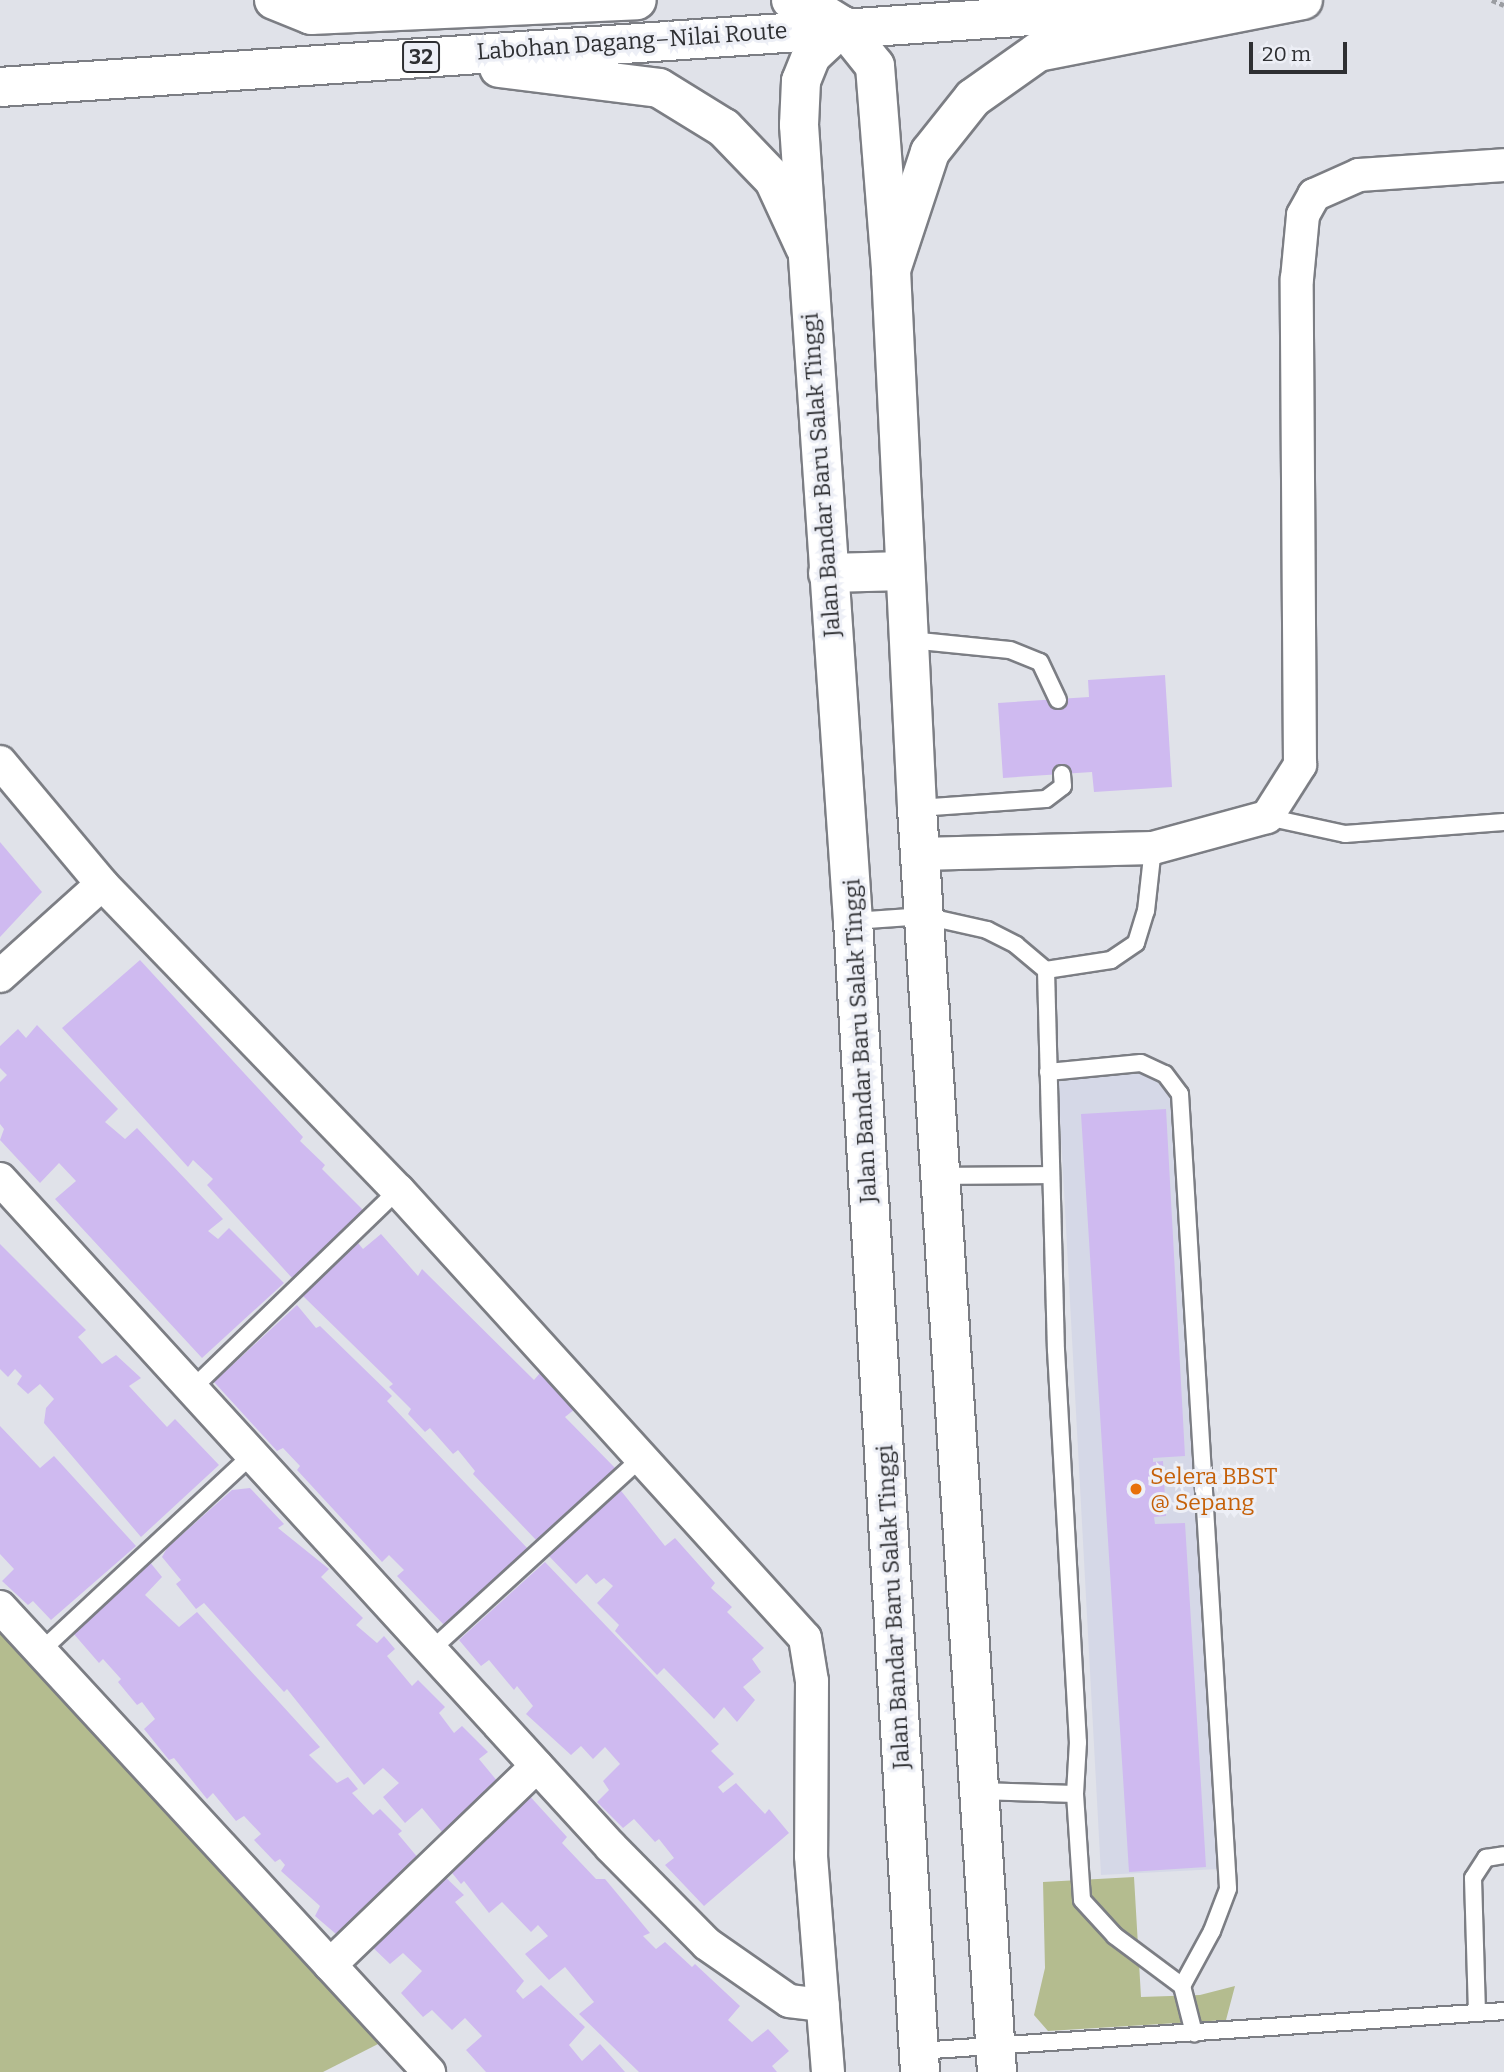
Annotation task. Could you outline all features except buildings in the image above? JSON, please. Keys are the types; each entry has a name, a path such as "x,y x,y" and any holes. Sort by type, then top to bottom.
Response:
{"main road":[{"path":"274,0 312,15 637,0"},
{"path":"791,0 809,5 843,26 875,66 891,270 917,808 996,2059"},
{"path":"843,26 893,0"},
{"name":"Labohan Dagang–Nilai Route","path":"0,87 843,26 1263,0"},
{"path":"891,270 930,152 973,97 1038,52 1303,0"},
{"name":"Jalan Bandar Baru Salak Tinggi","path":"843,26 811,56 802,81 805,247 853,921 919,2062"},
{"path":"313,65 504,68 659,88 724,128 774,180 805,247"},
{"path":"828,573 905,571"}],"street":[{"path":"920,854 1153,848 1267,817 1300,765 1297,279 1303,215 1314,195 1359,175 1504,165"},
{"path":"0,762 102,884 398,1190 805,1639 812,1681 811,1856 828,2072"},
{"path":"0,976 102,884"},
{"path":"0,1179 254,1453 537,1766 707,1944 789,2001 823,2005"},
{"path":"0,1607 429,2072"},
{"path":"330,1965 537,1766"}],"lane":[{"path":"910,640 1010,650 1040,662 1058,699"},
{"path":"917,808 1046,799 1063,786 1062,774"},
{"path":"1267,817 1346,834 1504,822"},
{"path":"853,921 925,916 987,930 1016,945 1046,970 1111,960 1136,943 1146,911 1153,848"},
{"path":"1046,970 1051,1175 1077,1742 1075,1794 1082,1900 1115,1936 1182,1986 1194,2033"},
{"path":"1048,1072 1140,1063 1165,1074 1180,1094 1228,1889 1212,1931 1182,1986"},
{"path":"940,1177 1051,1175"},
{"path":"193,1388 398,1190"},
{"path":"41,1651 254,1453"},
{"path":"431,1650 641,1458"},
{"path":"978,1791 1075,1794"},
{"path":"1477,2013 1472,1878 1486,1858 1504,1855"},
{"path":"919,2062 996,2059 1194,2033 1504,2011"}],"path":[{"path":"1492,0 1504,5"}],"shaded area":[{"name":"Selera BBST @ Sepang","path":"1138,1071 1161,1080 1174,1098 1219,1869 1101,1875 1058,1080"}],"green space":[{"path":"0,1632 380,2043 323,2072 0,2072"},
{"path":"1134,1877 1141,1997 1200,1995 1235,1986 1226,2020 1048,2031 1034,2015 1045,1968 1043,1882"}],"place":[{"name":"Selera BBST @ Sepang","path":"1136,1489"}]}
